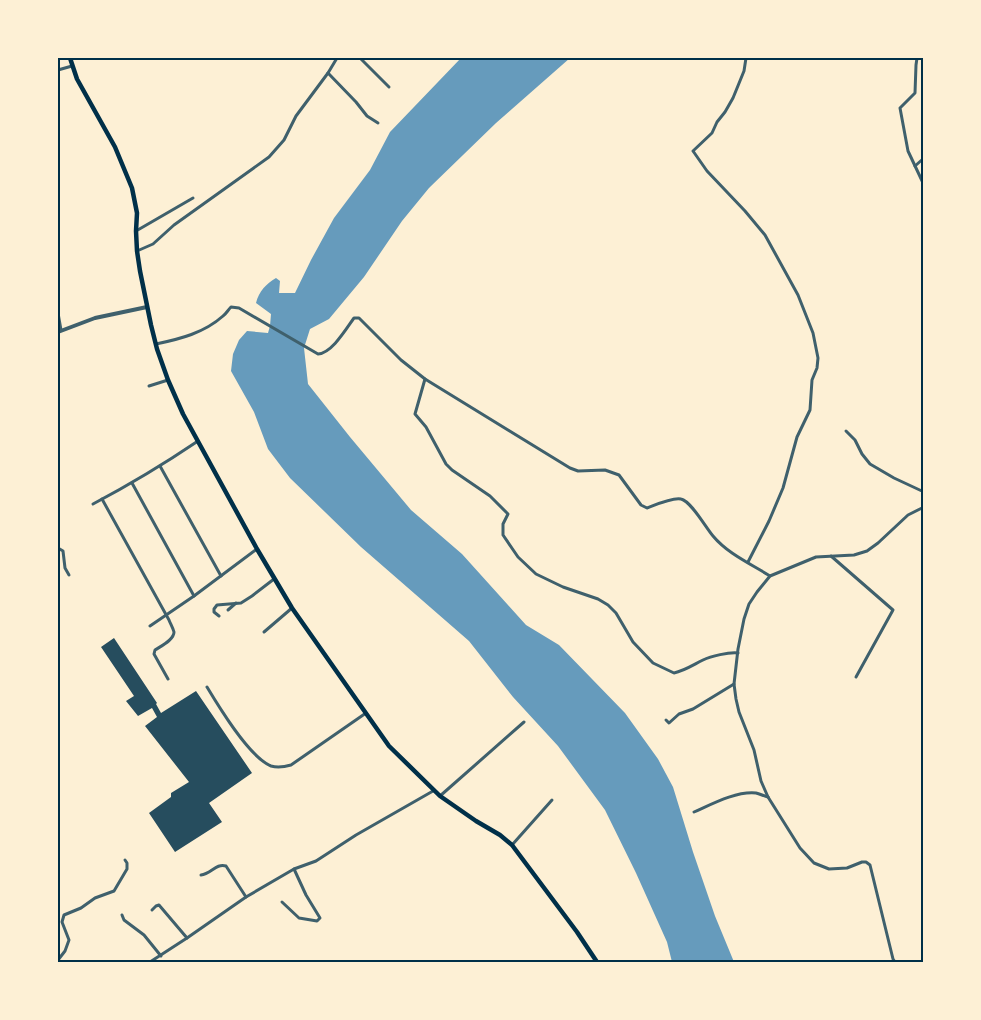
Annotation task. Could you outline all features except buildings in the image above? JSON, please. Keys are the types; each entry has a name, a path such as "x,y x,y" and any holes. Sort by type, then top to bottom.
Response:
{"main road":[{"path":"70,58 77,79 115,147 132,188 137,213 137,251 147,307 156,344 168,380 183,414 274,579 388,746 433,791 512,845 597,962"}],"street":[{"path":"137,251 153,244 174,225 269,157 284,140 296,116 338,58"},
{"path":"360,58 389,87"},
{"path":"746,58 744,71 733,98 712,133 693,151 764,235 798,294 813,333 818,358 817,368 812,380 810,410 797,437 783,488 748,562"},
{"path":"917,58 915,93 900,108 908,151 924,185"},
{"path":"58,70 72,66"},
{"path":"328,73 367,116 378,123"},
{"path":"915,166 924,158"},
{"path":"136,232 193,198"},
{"path":"58,314 59,331 101,316 147,307"},
{"path":"156,344 190,335 204,329 218,320 231,307 239,308 318,354 322,354 329,350 354,318 359,318 401,360 426,379 570,468 578,470 605,470 619,475 641,505 647,508 680,498 688,503 720,543 770,576"},
{"path":"426,379 415,414 426,427 446,464 490,496 508,514 503,524 503,535 518,557 536,574 563,587 598,599 608,605 616,613 633,642 653,663 674,673 705,659 738,653"},
{"path":"149,386 168,380"},
{"path":"846,431 855,440 870,464 924,492"},
{"path":"93,504 132,483 198,441"},
{"path":"160,466 221,576"},
{"path":"132,483 194,596"},
{"path":"102,499 169,620 174,633 168,642 155,650 154,654 168,679"},
{"path":"895,962 870,865 862,862 847,868 829,869 814,862 800,848 768,797 760,781 754,750 739,712 734,684 744,619 749,604 770,576 816,557 867,551 908,515 924,507"},
{"path":"58,548 63,551 65,568 69,576"},
{"path":"150,626 257,549"},
{"path":"831,556 892,610 856,677"},
{"path":"219,616 214,612 218,605 241,603 274,579"},
{"path":"228,610 236,603"},
{"path":"264,632 292,608"},
{"path":"666,720 669,723 679,714 693,709 734,684"},
{"path":"207,686 225,718 248,747 266,763 274,766 291,765 366,713"},
{"path":"440,796 524,722"},
{"path":"150,962 246,897 294,869 316,861 356,835 433,791"},
{"path":"694,812 726,798 744,794 756,793 768,797"},
{"path":"512,845 552,800"},
{"path":"58,960 65,951 69,940 62,922 64,915 81,908 95,898 114,891 127,869 125,860"},
{"path":"201,875 207,874 215,867 226,866 246,897"},
{"path":"282,902 299,918 316,921 320,918 306,895 294,869"},
{"path":"152,910 159,905 187,938"},
{"path":"122,914 124,920 144,936 161,956"}],"water":[{"path":"461,58 570,58 496,123 429,188 402,221 364,277 329,319 310,329 304,348 308,384 411,510 462,554 526,625 559,645 625,713 658,759 673,787 715,916 734,962 672,962 667,942 605,810 558,746 513,697 469,641 361,547 290,478 268,449 254,412 231,371 233,354 239,340 247,331 268,333 271,314 256,303 261,291 276,278 280,281 279,293 295,293 334,218 370,170 390,132"}]}
